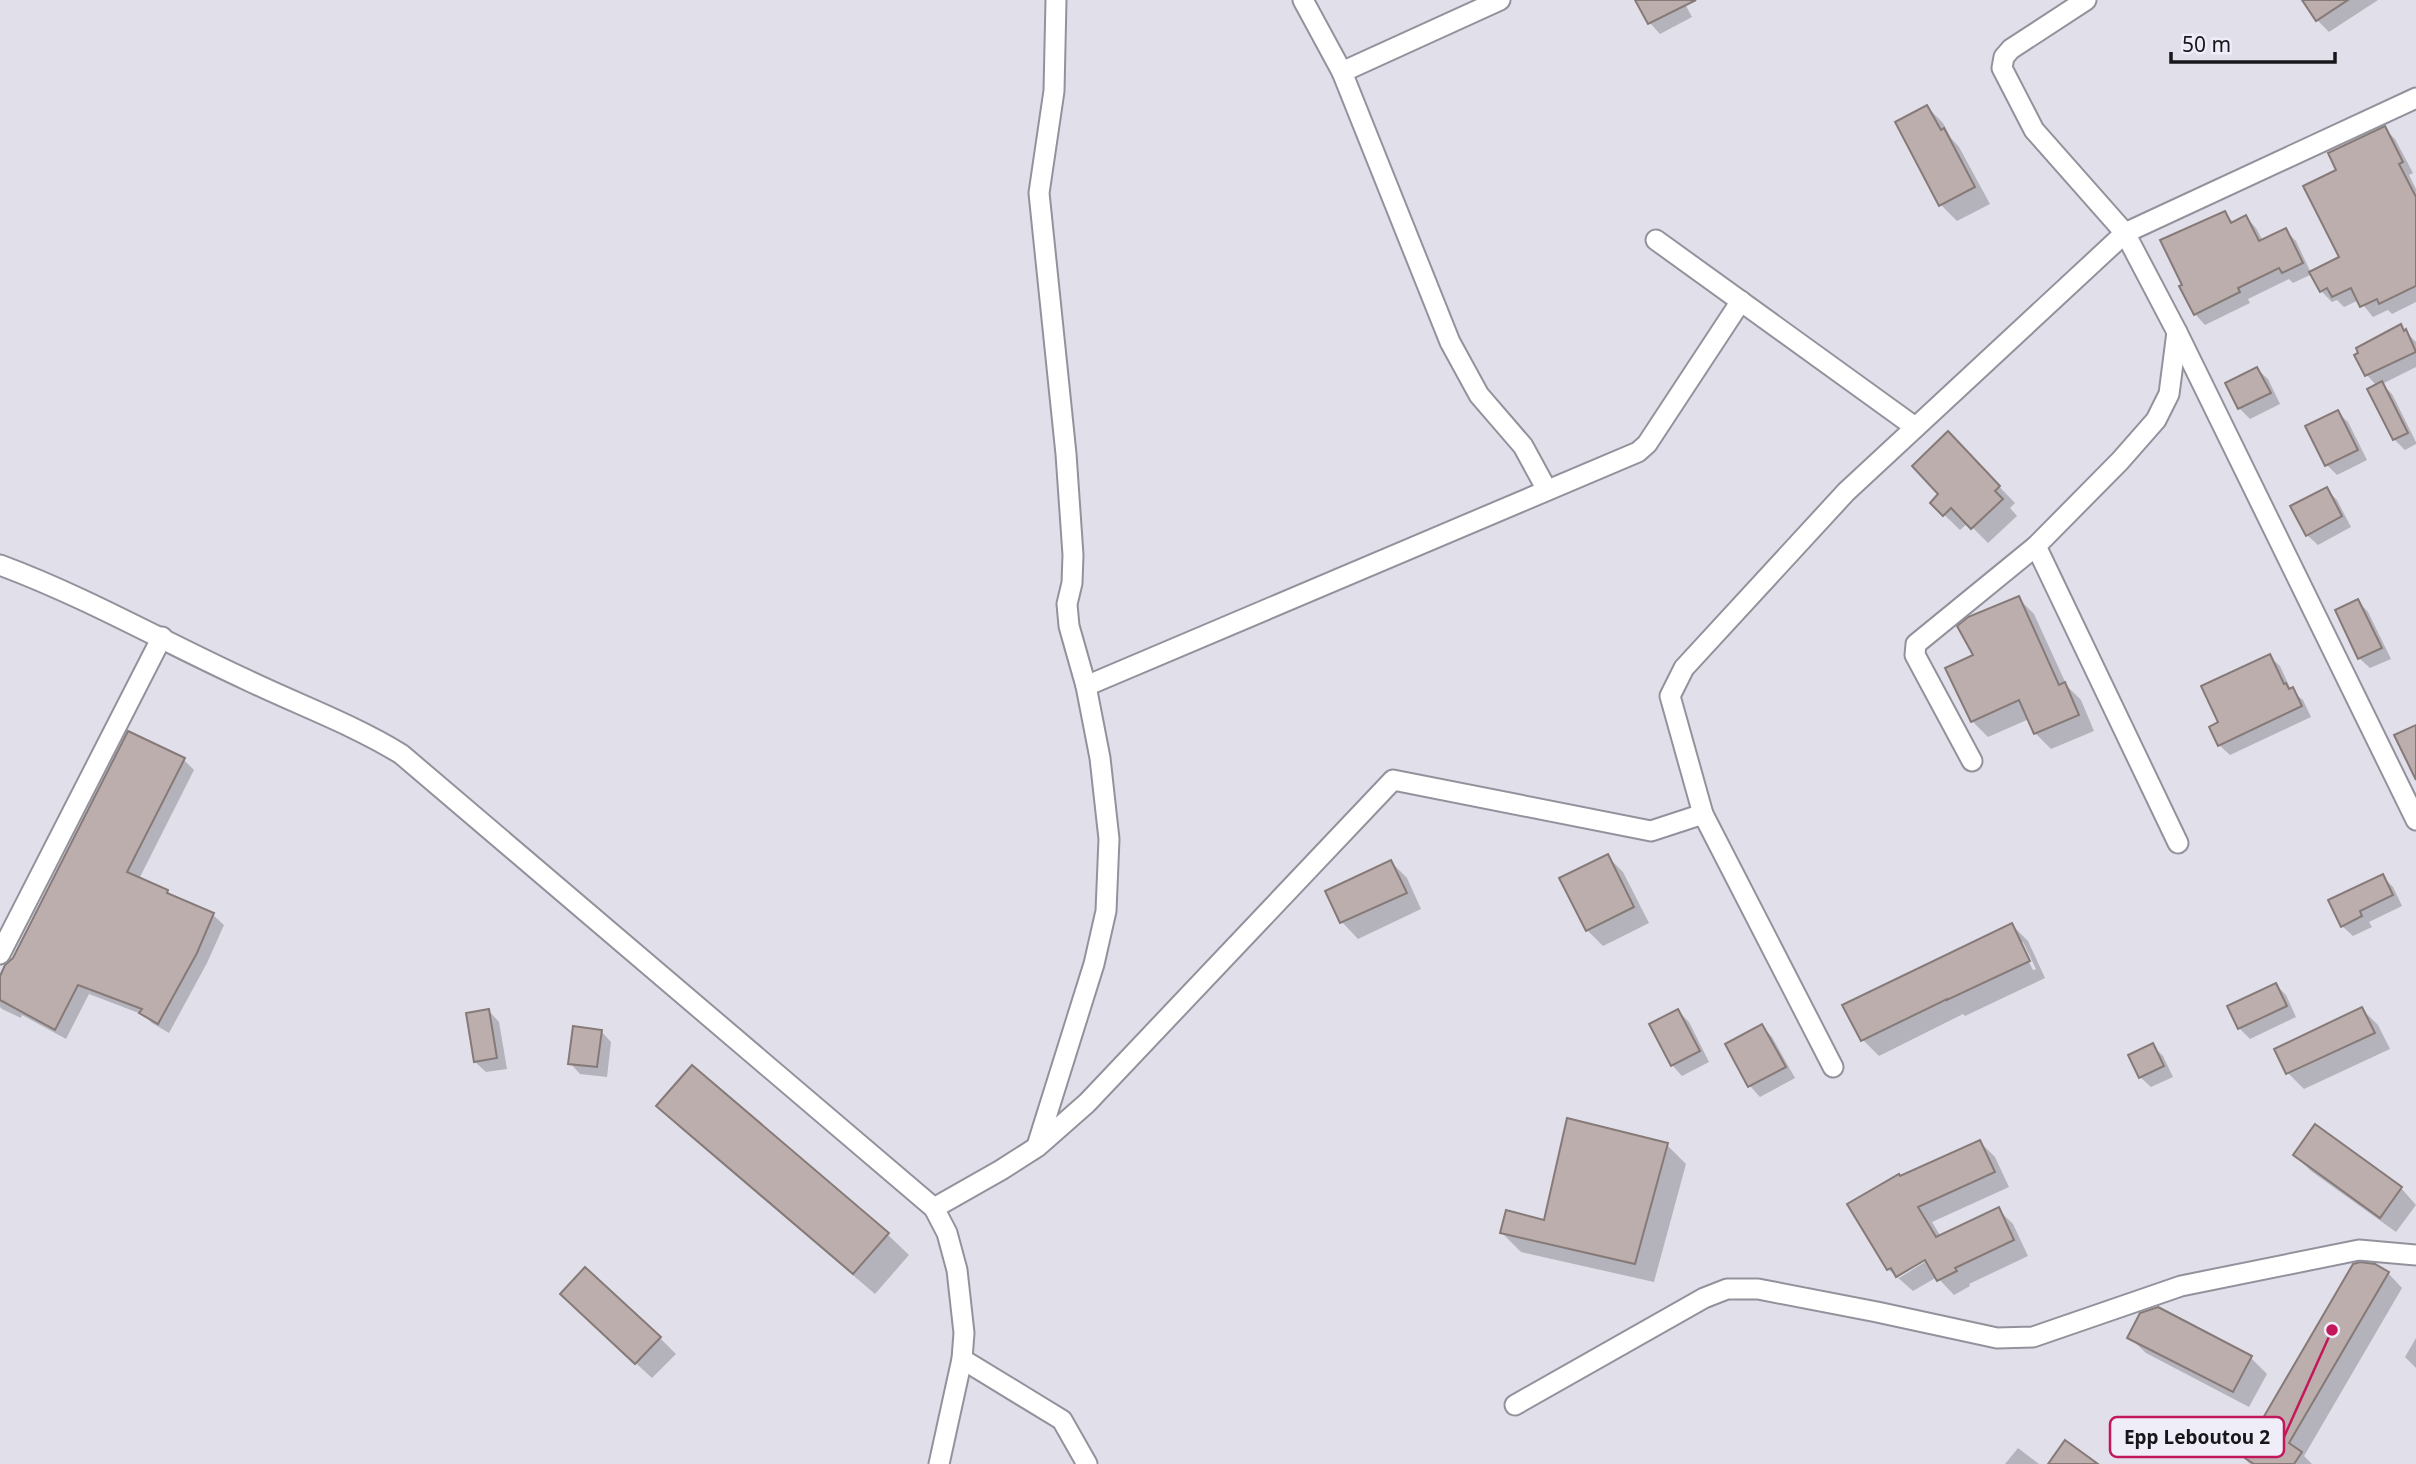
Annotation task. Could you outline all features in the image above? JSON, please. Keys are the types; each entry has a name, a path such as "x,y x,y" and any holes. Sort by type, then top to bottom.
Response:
{"street":[{"path":"1037,1147 1094,964 1106,911 1109,839 1100,758 1086,686 1069,626 1067,604 1072,583 1073,555 1066,454 1039,193 1054,91 1056,0"},
{"path":"1303,0 1342,72 1450,342 1479,395 1522,446 1548,490"},
{"path":"1342,72 1500,0"},
{"path":"2086,0 2011,49 2004,57 2002,68 2034,130 2125,233 2416,820"},
{"path":"1833,1067 1703,814 1670,696 1684,668 1846,492 2125,233 2416,98"},
{"path":"1656,240 1915,427"},
{"path":"1086,686 1638,452 1647,444 1741,301"},
{"path":"1972,761 1915,655 1916,644 2036,546 2120,461 2156,420 2169,394 2176,332"},
{"path":"2036,546 2178,843"},
{"path":"0,565 114,613 246,680 366,733 401,754 934,1208 947,1233 957,1270 964,1333 962,1359 939,1464"},
{"path":"0,954 162,637"},
{"path":"934,1208 1037,1147 1087,1103 1393,780 1651,831 1703,814"},
{"path":"1515,1405 1704,1298 1727,1289 1771,1292 1997,1338 2033,1337 2181,1286 2359,1250 2416,1255"},
{"path":"962,1359 1062,1420 1087,1464"}],"building":[{"path":"1635,0 1696,0 1648,24"},
{"path":"2302,0 2348,0 2316,21"},
{"path":"1927,105 1941,130 1944,128 1975,187 1939,206 1895,122"},
{"path":"2385,126 2403,162 2399,164 2416,197 2416,286 2379,304 2377,299 2360,307 2351,288 2332,297 2327,288 2320,292 2309,272 2339,257 2303,186 2336,170 2328,153"},
{"path":"2225,211 2231,223 2246,215 2259,241 2286,228 2303,263 2282,273 2279,268 2238,288 2240,292 2194,315 2160,240"},
{"path":"2401,324 2416,352 2365,376 2354,355 2358,353 2356,348"},
{"path":"2257,367 2271,393 2238,409 2225,383"},
{"path":"2382,381 2408,433 2393,440 2367,389"},
{"path":"2338,410 2358,450 2325,466 2305,426"},
{"path":"1948,431 2000,486 1995,491 2003,499 1971,529 1951,508 1943,516 1930,503 1938,494 1912,466"},
{"path":"2327,487 2342,516 2306,536 2290,506"},
{"path":"2019,596 2059,685 2065,682 2079,715 2034,734 2019,700 1971,722 1945,668 1973,655 1957,626 1968,617"},
{"path":"2358,599 2382,648 2358,659 2335,610"},
{"path":"2270,654 2284,684 2286,683 2289,689 2293,687 2302,706 2218,746 2209,727 2218,722 2201,686"},
{"path":"2416,725 2416,780 2394,735"},
{"path":"128,731 185,758 127,872 214,913 197,953 158,1024 139,1013 142,1009 78,985 55,1030 0,1000 0,976 5,965 13,958"},
{"path":"1608,854 1634,907 1586,931 1559,878"},
{"path":"1391,860 1407,893 1340,923 1325,891"},
{"path":"2383,874 2393,895 2360,911 2362,916 2341,927 2328,900"},
{"path":"2012,923 2030,961 1861,1041 1842,1005"},
{"path":"2276,983 2287,1006 2238,1029 2227,1006"},
{"path":"2362,1007 2375,1033 2286,1074 2274,1049"},
{"path":"489,1009 497,1058 474,1062 466,1013"},
{"path":"1678,1009 1700,1051 1671,1066 1649,1024"},
{"path":"1762,1024 1786,1067 1748,1087 1725,1044"},
{"path":"573,1026 602,1030 597,1067 568,1064"},
{"path":"2153,1043 2164,1066 2139,1078 2128,1055"},
{"path":"692,1065 889,1233 853,1274 656,1106"},
{"path":"1567,1118 1668,1143 1635,1264 1500,1233 1506,1210 1544,1220"},
{"path":"2315,1124 2402,1187 2380,1218 2293,1155"},
{"path":"1980,1140 1995,1172 1918,1207 1936,1237 1999,1207 2014,1240 1955,1268 1957,1271 1937,1281 1925,1260 1896,1277 1891,1268 1887,1270 1847,1204 1899,1174 1900,1176"},
{"path":"2353,1264 2375,1264 2389,1272 2289,1443 2302,1452 2294,1464 2254,1464 2236,1452 2256,1422 2259,1425"},
{"path":"585,1267 661,1337 635,1364 560,1294"},
{"path":"2158,1307 2252,1356 2233,1392 2127,1338 2140,1313"},
{"path":"2065,1440 2098,1464 2048,1464"}],"place":[{"name":"Epp Leboutou 2","path":"2332,1330"}]}
